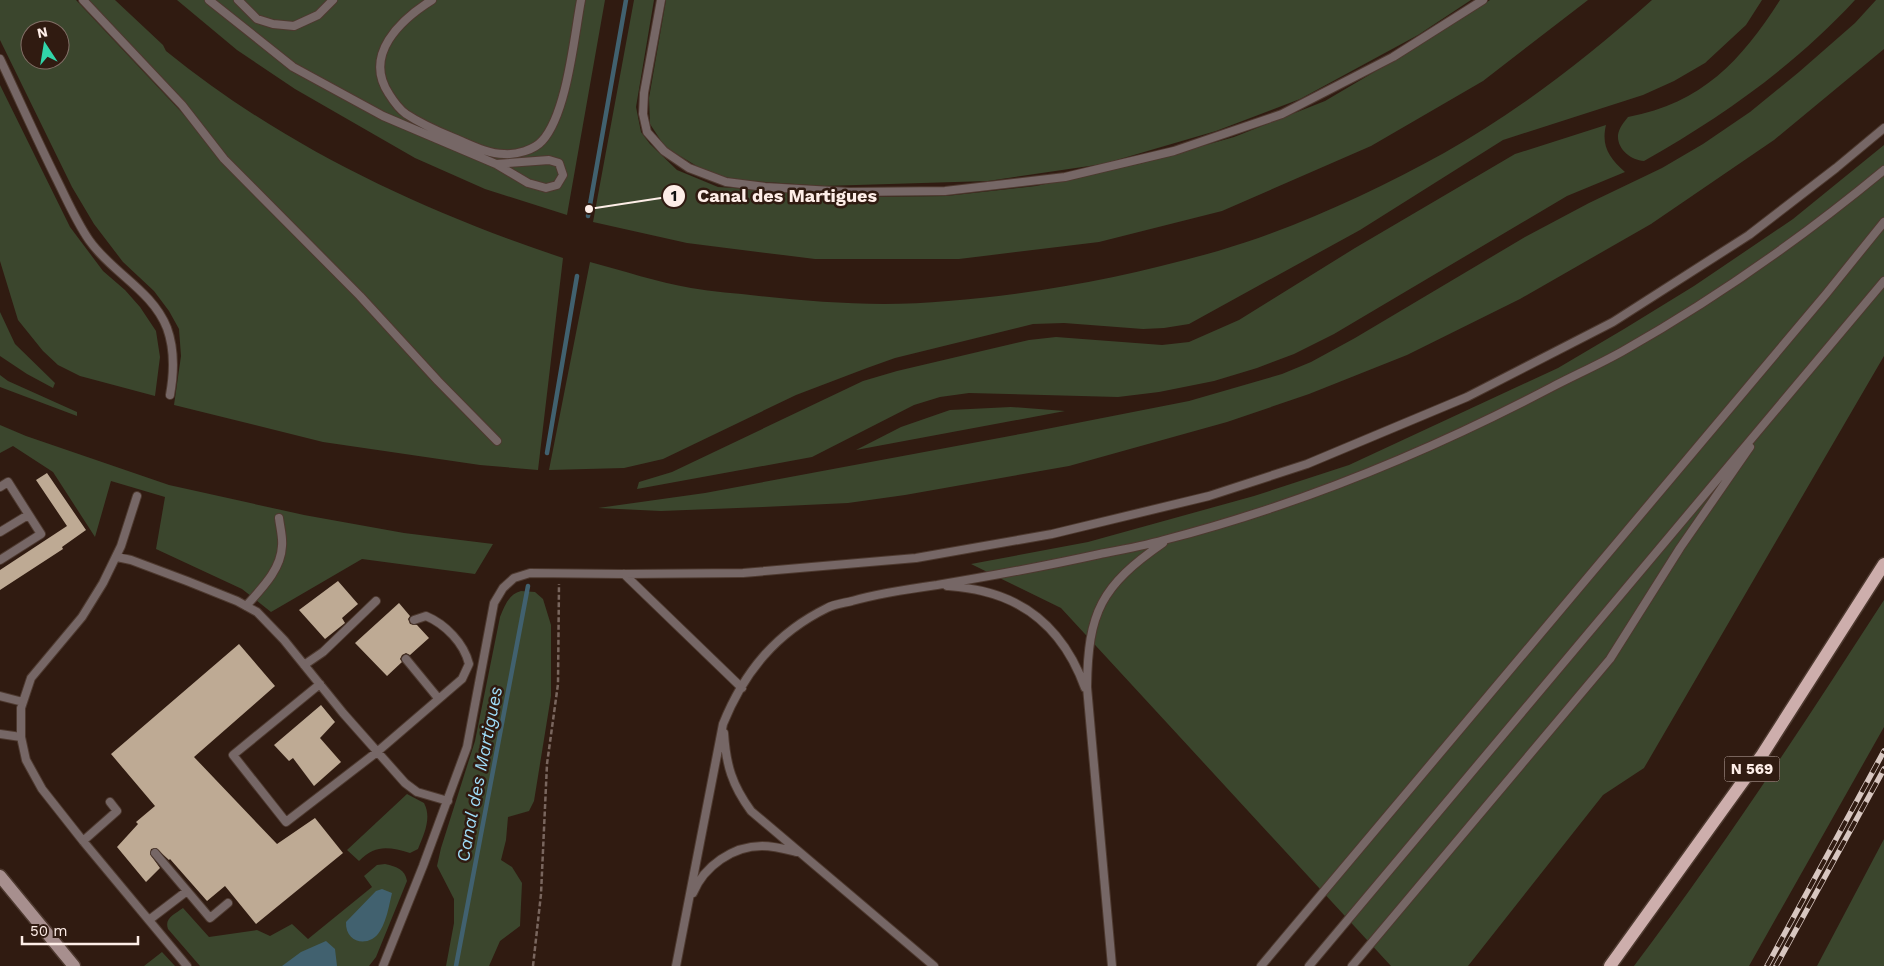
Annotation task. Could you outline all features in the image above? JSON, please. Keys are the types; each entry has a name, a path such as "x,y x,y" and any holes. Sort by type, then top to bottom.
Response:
{"main road":[{"name":"N 569","path":"1610,966 1762,755 1884,564"},
{"path":"0,876 74,966"}],"lane":[{"path":"82,0 182,105 224,159 360,296 438,381 497,441"},
{"path":"209,0 293,67 383,116 496,164 528,183 546,188 557,185 563,176 559,163 549,160 496,164"},
{"path":"238,0 257,19 273,24 294,26 318,15 333,0"},
{"path":"432,0 400,24 388,40 382,52 380,65 384,87 396,105 406,114 430,128 493,154 505,155 535,147 550,130 564,95 581,0"},
{"path":"661,0 644,93 643,114 647,132 664,152 689,168 726,182 765,187 849,192 945,191 1065,177 1174,151 1282,114 1392,56 1483,0"},
{"path":"0,59 44,155 78,222 91,242 146,295 159,312 167,328 172,346 174,373 170,395"},
{"path":"383,966 448,801 467,747 494,603 503,588 514,578 530,572 624,574 743,573 916,558 1052,534 1209,496 1307,464 1467,397 1613,322 1749,235 1836,168 1884,128"},
{"path":"676,966 723,724 731,704 761,657 790,630 829,607 868,597 1036,568 1168,539 1242,519 1313,495 1375,470 1449,438 1530,399 1623,350 1690,310 1768,259 1884,170"},
{"path":"1261,966 1800,325 1884,222"},
{"path":"1308,966 1884,281"},
{"path":"1352,966 1610,659 1680,548 1771,416"},
{"path":"0,486 8,482 41,534 0,560"},
{"path":"137,496 117,557 82,617 31,678 21,708 21,737 26,760 42,789 188,966"},
{"path":"0,532 28,515"},
{"path":"246,606 268,582 278,561 282,546 279,518"},
{"path":"1112,966 1088,697 1087,659 1091,633 1100,608 1116,581 1131,566 1168,539"},
{"path":"117,557 131,560 187,581 256,612 284,640 405,783 417,792 448,801"},
{"path":"624,574 742,688"},
{"path":"938,584 981,591 1003,597 1026,609 1042,621 1058,636 1070,654 1080,674 1088,697"},
{"path":"304,665 323,652 376,601"},
{"path":"320,684 233,755 286,822 377,752 462,679 469,664 467,655 445,626 426,616 414,620"},
{"path":"406,659 438,698"},
{"path":"0,696 23,702"},
{"path":"723,724 726,754 731,776 738,794 751,811 934,966"},
{"path":"0,734 21,737"},
{"path":"83,841 117,811 110,802"},
{"path":"688,906 697,884 722,858 741,850 760,846 777,847 800,853"},
{"path":"155,853 210,918 228,903"},
{"path":"149,920 187,891"}],"path":[{"path":"533,966 541,894 547,764 558,684 559,572"}],"green space":[{"path":"0,0 76,0 187,118 189,110 87,0 115,0 163,45 166,51 257,117 306,146 406,197 510,240 563,258 538,470 480,465 323,442 174,405 181,356 179,329 169,311 154,291 123,262 94,224 72,187 0,40"},
{"path":"177,0 605,0 567,215 485,189 415,158 295,89 237,50"},
{"path":"634,0 654,0 636,107 641,132 650,144 677,170 718,187 869,197 946,196 1036,186 1139,164 1234,137 1325,101 1490,0 1588,0 1483,81 1371,146 1222,211 1099,242 959,259 815,259 687,243 593,222"},
{"path":"666,0 1471,0 1418,35 1300,99 1216,131 1103,164 988,181 824,186 750,181 724,177 700,168 665,147 650,124 649,98"},
{"path":"1652,0 1762,0 1746,25 1705,63 1674,81 1643,95 1503,140 1360,230 1189,324 1143,329 1064,323 1033,324 895,358 867,368 796,395 663,459 624,468 549,470 590,262 666,283 699,289 806,301 877,304 925,303 1016,294 1084,283 1151,268 1218,251 1276,232 1334,208 1418,167 1472,137 1526,101 1603,42"},
{"path":"1780,0 1855,0 1832,24 1782,68 1756,89 1701,127 1644,161 1630,156 1622,149 1618,135 1628,117 1677,101 1698,90 1717,76 1750,42"},
{"path":"1876,0 1884,0 1884,49 1774,140 1651,224 1520,299 1407,355 1309,394 1227,422 1069,466 905,495 848,503 763,507 661,511 598,508 705,493 1026,433 1189,401 1282,374 1311,362 1355,338 1525,237 1589,203 1662,168 1703,144 1750,112 1799,72 1855,23"},
{"path":"0,85 70,227 103,271 125,290 140,307 156,331 160,357 155,396 80,376 58,365 43,351 18,320 0,261"},
{"path":"1606,125 1605,139 1608,151 1625,172 1567,196 1334,334 1294,354 1257,368 1214,381 1159,392 1118,397 969,393 940,397 914,405 812,457 637,489 639,482 672,472 863,381 897,371 1029,340 1056,337 1162,345 1189,342 1239,320 1355,248 1515,154"},
{"path":"1884,145 1884,356 1644,768 1603,795 1468,966 1391,966 1061,608 971,564 1088,542 1254,496 1349,465 1558,368 1624,329 1694,286 1793,219"},
{"path":"0,312 15,344 55,383 53,388 0,356"},
{"path":"0,375 8,381 77,412 77,416 0,387"},
{"path":"1011,407 1065,411 856,450 901,427 950,410"},
{"path":"0,425 26,436 169,485 304,515 404,533 493,544 475,574 362,559 271,612 242,589 156,549 165,497 111,481 95,537 53,472 13,446 0,453"},
{"path":"521,591 535,592 543,599 551,625 551,696 534,801 529,811 508,817 506,840 501,860 512,867 522,883 520,926 500,941 489,966 446,966 454,923 454,899 437,866 475,741 500,617 510,597"},
{"path":"1884,600 1884,727 1749,966 1634,966 1731,831"},
{"path":"407,794 424,803 427,814 423,838 418,849 410,853 389,848 377,849 359,861 347,850"},
{"path":"1884,839 1884,966 1817,966"},
{"path":"385,864 400,869 407,881 376,957 369,966 200,966 168,929 169,919 183,908 209,937 257,930 270,936 292,924 308,939 372,887 364,876 377,865"},
{"path":"162,952 175,966 144,966"}],"water":[{"path":"382,889 392,893 386,917 380,931 370,940 359,941 354,939 349,935 346,922 376,891"},
{"path":"326,941 335,949 337,966 282,966 301,952"}],"building":[{"path":"47,473 86,530 62,547 63,549 0,590 0,570 67,526 36,480"},
{"path":"338,581 358,604 342,618 345,623 325,639 299,610"},
{"path":"399,603 410,616 408,619 410,624 417,625 429,638 410,655 406,653 402,655 400,659 402,662 387,676 355,643"},
{"path":"239,644 275,686 194,757 277,844 315,818 343,853 256,924 225,886 207,901 170,859 156,848 151,849 150,854 160,868 146,882 117,847 138,824 136,822 155,806 111,754"},
{"path":"321,705 335,722 320,738 341,762 314,786 293,758 289,761 274,745"}],"waterway":[{"name":"Canal des Martigues","path":"588,216 626,0"},
{"name":"Canal des Martigues","path":"547,453 577,276"},
{"name":"Canal des Martigues","path":"456,966 528,586"}],"railway":[{"path":"1767,966 1884,751"},
{"path":"1776,966 1884,769"}],"place":[{"name":"Canal des Martigues","path":"589,209"}]}
